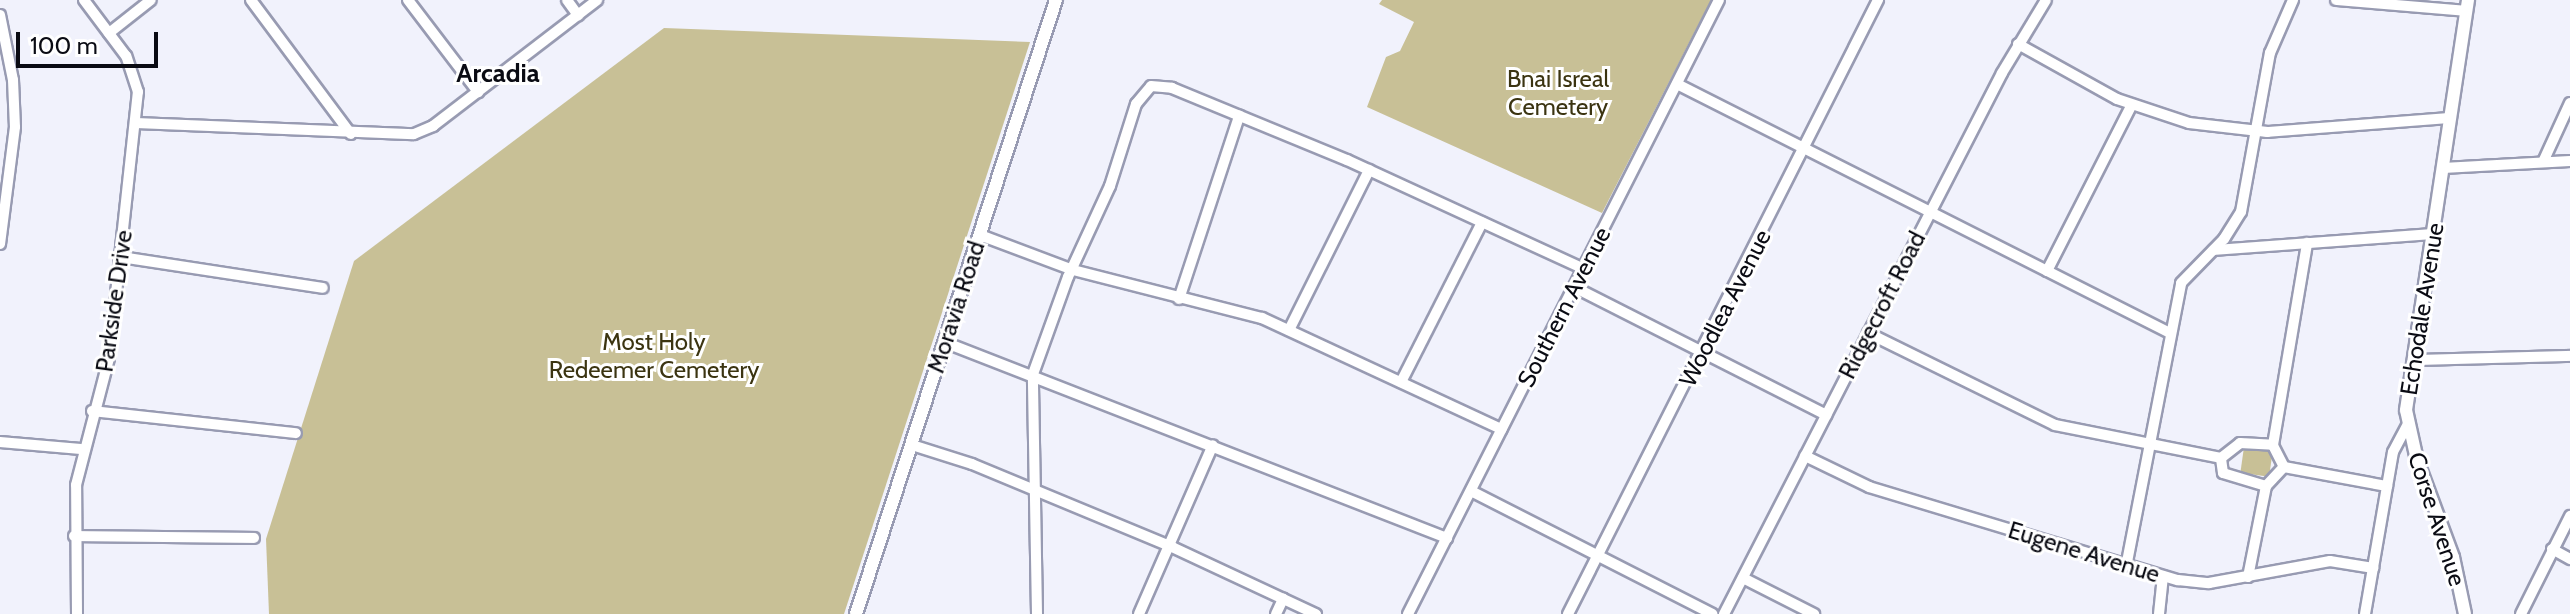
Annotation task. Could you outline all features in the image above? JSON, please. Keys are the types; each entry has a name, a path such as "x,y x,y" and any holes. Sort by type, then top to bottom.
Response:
{"main road":[{"name":"Moravia Road","path":"856,614 1056,0"},
{"name":"Echodale Avenue","path":"2408,424 2413,360 2467,6"},
{"name":"Corse Avenue","path":"2408,424 2453,557 2465,614"}],"street":[{"name":"Parkside Drive","path":"77,614 74,536 81,449 109,358 136,123 136,78 109,33 84,0"},
{"path":"109,33 151,0"},
{"path":"251,0 351,134"},
{"path":"408,0 478,92"},
{"path":"567,0 578,15"},
{"path":"136,123 351,134 422,132 597,0"},
{"name":"Southern Avenue","path":"1408,614 1719,0"},
{"name":"Woodlea Avenue","path":"1568,614 1703,352 1878,0"},
{"name":"Ridgecroft Road","path":"1724,614 2018,44 2046,0"},
{"path":"2127,562 2181,283 2214,250 2241,212 2270,53 2293,0"},
{"path":"2336,0 2467,6"},
{"path":"0,15 13,80 15,127 0,244"},
{"path":"2018,44 2131,106 2189,123 2256,132 2450,118"},
{"path":"1677,84 2170,333"},
{"path":"1037,614 1033,374 1073,270 1110,186 1136,104 1151,86 1172,88 1369,170 1584,269"},
{"path":"2543,162 2570,103"},
{"path":"2047,271 2131,106"},
{"path":"1179,299 1239,116"},
{"path":"2443,168 2570,161"},
{"path":"1289,330 1369,170"},
{"path":"1401,382 1482,222"},
{"path":"2214,250 2434,234"},
{"path":"980,235 1073,270 1179,299 1242,311 1501,429"},
{"path":"2284,467 2273,445 2307,243"},
{"path":"121,257 323,288"},
{"path":"1574,287 1826,415"},
{"path":"1868,333 2055,425 2221,458"},
{"path":"944,342 1033,374 1447,538"},
{"path":"2413,360 2570,356"},
{"path":"92,411 296,433"},
{"name":"Echodale Avenue","path":"2365,614 2397,439 2408,424"},
{"path":"0,442 81,449"},
{"path":"2221,458 2240,443 2273,445"},
{"path":"912,445 1172,547 1316,614"},
{"path":"1139,614 1172,547 1213,445"},
{"name":"Eugene Avenue","path":"1805,456 1869,487 2127,562 2163,576 2199,584 2330,561 2373,568"},
{"path":"2221,458 2223,473 2266,486"},
{"path":"2284,467 2387,486"},
{"path":"2248,577 2266,486 2284,467"},
{"path":"1471,491 1712,614"},
{"path":"2521,614 2570,516"},
{"path":"74,536 254,538"},
{"path":"2552,549 2570,559"},
{"path":"2159,614 2163,576"},
{"path":"1743,578 1814,614"},
{"path":"1276,614 1283,599"}],"green space":[{"name":"Bnai Isreal Cemetery","path":"1382,0 1711,0 1602,213 1367,107 1386,57 1400,51 1414,22 1379,4"},
{"name":"Most Holy Redeemer Cemetery","path":"664,28 1030,42 844,614 269,614 266,539 354,261"},
{"path":"2244,447 2273,451 2269,477 2240,473"}],"district":[{"name":"Arcadia","path":"498,74"}]}
